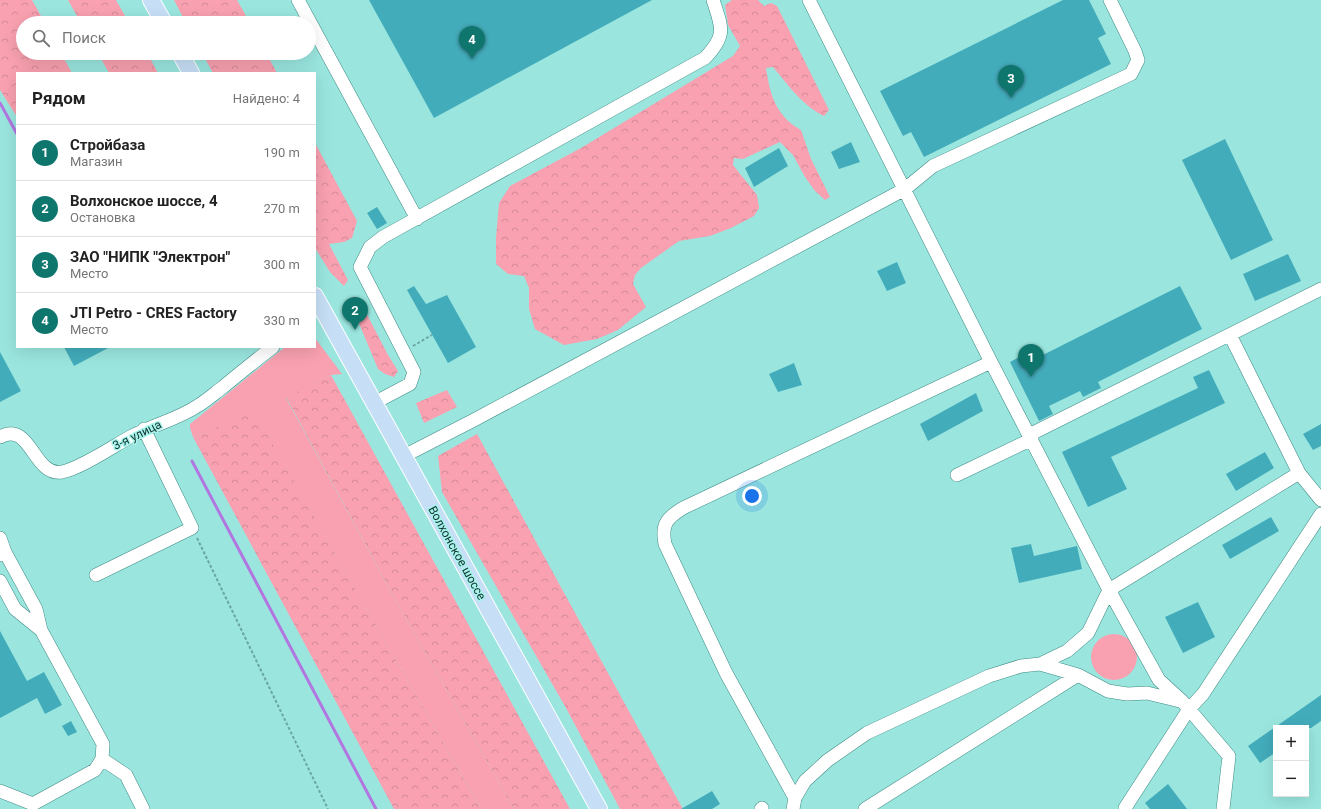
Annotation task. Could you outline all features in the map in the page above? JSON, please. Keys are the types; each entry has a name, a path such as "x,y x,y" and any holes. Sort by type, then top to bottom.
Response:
{"main road":[{"path":"151,0 160,16"},
{"path":"184,60 190,72"},
{"name":"Волхонское шоссе","path":"316,301 319,315 374,403 599,809"}],"street":[{"path":"298,0 307,16"},
{"path":"374,403 410,384 414,372 360,267 370,246 383,237 705,58 714,49 720,38 721,25 713,0"},
{"path":"809,0 991,362 1109,590 1160,680 1185,705 1229,756 1223,809"},
{"path":"404,456 905,189 933,166 1132,74 1138,60 1110,0"},
{"path":"316,33 417,219"},
{"path":"956,475 1321,289"},
{"path":"1230,335 1299,473 1321,500"},
{"name":"3-я улица","path":"0,436 4,434 16,434 28,444 45,468 55,472 63,472 78,466 144,429 174,418 198,406 272,348"},
{"path":"794,804 726,674 664,544 664,525 671,516 683,508 991,362"},
{"path":"96,575 192,528 144,429"},
{"path":"794,804 805,781 828,760 866,733 989,676 1021,666 1040,664 1067,651 1088,633 1109,590 1299,473"},
{"path":"1125,808 1185,705 1203,694 1321,514"},
{"path":"0,538 2,553 36,609 41,630 103,744 102,759 96,770 33,804 0,791"},
{"path":"0,581 15,609 41,630"},
{"path":"1040,664 1078,675 1108,691 1127,694 1147,693 1185,705"},
{"path":"865,809 1078,675"},
{"path":"102,759 126,775 143,809"}],"path":[{"path":"192,528 328,809"}],"green space":[{"path":"0,0 32,0 41,16 16,16 16,60 65,60 71,72 16,72 16,115 0,90"},
{"path":"68,0 116,0 125,16 77,16"},
{"path":"174,0 237,0 246,16 182,16"},
{"path":"732,0 758,0 764,6 771,3 777,6 829,110 824,116 816,112 796,94 773,67 766,68 772,96 780,111 792,124 801,130 811,159 830,197 825,200 815,191 805,177 793,155 780,142 743,159 734,158 733,165 757,195 759,208 754,216 731,228 710,236 679,241 641,268 635,275 633,284 646,307 618,330 597,339 564,345 535,329 529,309 529,288 524,276 508,274 496,264 496,238 499,203 510,186 581,148 733,56 740,46 728,25 725,5"},
{"path":"102,60 151,60 157,72 108,72"},
{"path":"206,60 270,60 276,72 212,72"},
{"path":"316,145 357,221 352,238 344,242 329,244 348,280 344,286 330,272 316,250"},
{"path":"354,296 360,301 398,371 394,377 385,374 378,369 351,304"},
{"path":"316,339 342,374 331,375 286,398 396,601 514,809 481,809 254,412 193,437 190,424 284,348 316,348"},
{"path":"331,375 570,809 514,809 396,601 286,397"},
{"path":"447,390 457,407 424,423 416,403"},
{"path":"254,411 481,809 394,809 193,437"},
{"path":"477,434 683,809 620,809 566,708 442,492 438,456"},
{"path":"1114,634 1127,638 1133,644 1137,657 1133,670 1127,676 1114,680 1101,676 1095,670 1091,657 1095,644 1101,638"}],"building":[{"path":"369,0 652,0 434,118"},
{"path":"1063,0 1089,0 1106,34 1098,38 1111,64 924,157 911,132 903,136 880,91"},
{"path":"1225,139 1273,240 1231,260 1182,160"},
{"path":"851,142 860,162 839,169 831,152"},
{"path":"779,148 788,166 754,187 745,168"},
{"path":"377,207 387,223 377,229 367,213"},
{"path":"1288,254 1301,281 1255,301 1243,274"},
{"path":"897,262 906,283 887,291 877,271"},
{"path":"414,286 426,304 447,295 476,347 448,363 407,290"},
{"path":"1180,286 1202,329 1098,382 1101,388 1083,397 1080,391 1049,406 1053,414 1039,421 1010,362 1023,355 1027,363"},
{"path":"65,348 108,348 74,366"},
{"path":"0,352 21,391 0,402"},
{"path":"794,363 802,385 778,392 769,374"},
{"path":"1209,370 1225,403 1111,457 1127,489 1088,507 1062,452 1198,388 1193,377"},
{"path":"976,393 983,411 928,441 920,424"},
{"path":"1321,424 1321,446 1313,450 1303,434"},
{"path":"1265,452 1274,468 1236,491 1226,474"},
{"path":"1271,517 1279,531 1230,559 1222,545"},
{"path":"1031,544 1034,556 1077,546 1082,569 1019,583 1011,548"},
{"path":"1198,602 1215,637 1183,653 1165,617"},
{"path":"0,631 27,681 44,672 62,705 45,714 37,698 0,718"},
{"path":"1321,695 1321,721 1311,728 1309,728 1309,725 1278,725"},
{"path":"71,721 77,732 68,736 62,726"},
{"path":"1273,729 1273,754 1260,763 1248,746"},
{"path":"1168,784 1187,809 1150,809 1145,803"},
{"path":"712,791 720,804 712,809 681,809"}],"waterway":[{"path":"0,103 16,132"},
{"path":"192,461 376,809"}],"place":[{"name":"JTI Petro - CRES Factory","path":"472,59"},
{"name":"ЗАО \"НИПК \"Электрон\"","path":"1011,98"},
{"name":"Волхонское шоссе, 4","path":"355,330"},
{"name":"Стройбаза","path":"1031,377"}]}
